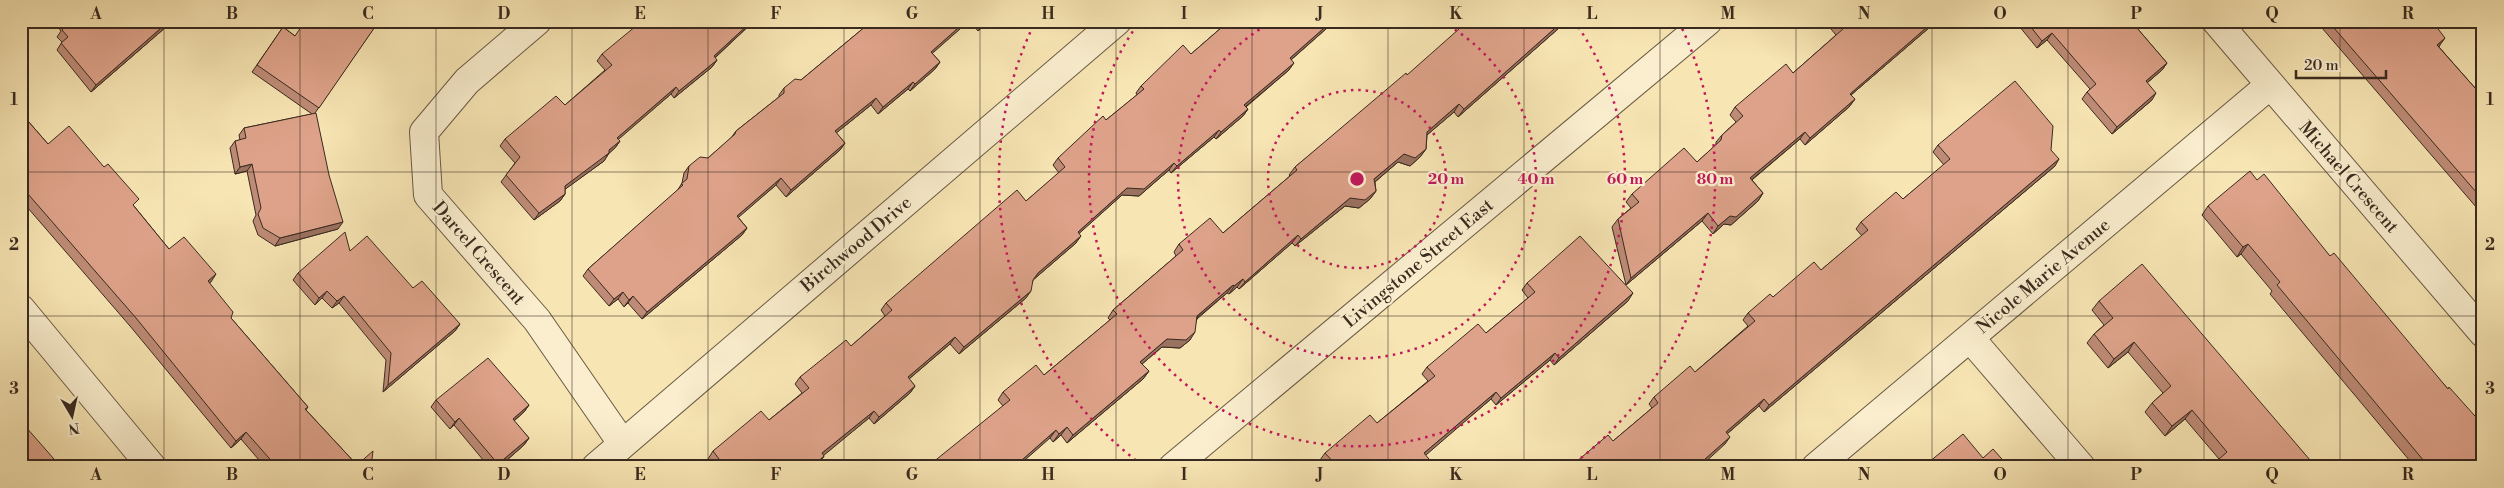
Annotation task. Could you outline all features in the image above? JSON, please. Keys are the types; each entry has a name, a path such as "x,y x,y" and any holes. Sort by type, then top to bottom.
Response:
{"street":[{"name":"Darcel Crescent","path":"537,21 467,81 424,132 428,195 537,320 622,443"},
{"name":"Birchwood Drive","path":"596,467 1117,21"},
{"name":"Livingstone Street East","path":"1174,467 1708,21"},
{"name":"Michael Crescent","path":"2216,21 2483,333"},
{"name":"Nicole Marie Avenue","path":"1816,467 2270,85"},
{"path":"21,309 152,467"},
{"path":"1970,338 2080,467"}],"building":[{"path":"64,21 169,21 96,85 61,43 68,37 62,30 67,25"},
{"path":"305,21 379,21 319,108 257,65 283,27 295,36"},
{"path":"642,21 752,21 714,56 717,60 679,91 676,87 617,138 620,141 609,150 609,153 565,186 565,194 539,213 506,175 520,157 505,139 556,96 565,105 612,65 602,54"},
{"path":"872,21 966,21 931,52 940,62 915,84 913,82 883,107 876,98 835,131 845,143 791,190 781,178 737,216 747,228 647,312 633,296 629,300 623,292 614,299 588,269 683,185 681,184 687,179 689,166 700,157 708,158 736,131 784,93 784,88 795,79 801,80"},
{"path":"1229,21 1332,21 1290,58 1294,63 1244,105 1248,109 1221,132 1219,130 1177,166 1174,163 1144,189 1127,188 1078,232 1081,236 1038,273 1033,280 1031,291 964,347 955,337 908,377 915,386 879,417 874,411 822,453 824,456 814,467 708,467 719,459 713,451 761,411 769,420 809,388 800,377 846,340 851,346 892,310 886,303 1017,190 1026,201 1065,167 1058,158 1103,116 1106,120 1144,89 1141,86 1183,45 1191,54"},
{"path":"1468,21 1563,21 1464,109 1459,104 1427,132 1426,149 1415,158 1404,154 1374,179 1376,191 1365,200 1350,198 1301,239 1298,235 1245,282 1243,279 1233,285 1197,316 1195,332 1186,340 1167,339 1140,362 1149,371 1073,435 1067,427 1059,434 1056,430 1014,467 927,467 1010,400 1003,392 1036,365 1044,375 1117,314 1113,310 1183,250 1179,244 1210,218 1223,233 1297,170 1295,167 1406,73 1407,75"},
{"path":"1837,21 1934,21 1850,94 1855,99 1810,138 1805,132 1750,178 1763,193 1736,217 1730,216 1718,226 1708,213 1631,278 1618,219 1639,202 1632,194 1684,148 1697,162 1743,116 1735,107 1786,64 1793,73 1843,29"},
{"path":"2026,21 2131,21 2167,63 2146,81 2156,93 2117,127 2087,92 2096,84 2052,33 2042,41"},
{"path":"2328,21 2432,21 2445,38 2437,45 2483,97 2483,200"},
{"path":"2015,81 2053,126 2051,150 2059,159 1769,405 1764,399 1726,432 1730,437 1696,467 1570,467 1608,435 1613,441 1658,403 1654,397 1690,366 1695,372 1755,321 1748,313 1770,294 1773,297 1814,262 1821,270 1868,230 1861,222 1896,192 1903,199 1950,159 1938,145"},
{"path":"21,113 48,144 69,126 104,167 108,164 139,199 133,205 169,249 184,237 216,274 208,281 233,312 231,318 308,407 305,409 357,465 373,451 371,467 275,467 246,432 236,441 136,318 21,186"},
{"path":"316,113 329,175 343,222 280,238 263,228 258,214 261,208 252,164 240,167 235,141 246,138 244,128"},
{"path":"2250,171 2257,180 2264,174 2330,256 2334,253 2448,389 2449,387 2483,425 2483,467 2429,467 2277,285 2280,282 2248,244 2243,247 2208,206"},
{"path":"345,232 350,251 367,236 413,288 422,281 460,324 388,385 391,353 344,296 337,301 327,291 319,298 298,273"},
{"path":"1580,236 1633,293 1559,358 1555,353 1501,398 1496,392 1424,453 1433,464 1430,467 1338,467 1325,453 1370,415 1377,423 1435,376 1427,367 1478,324 1486,333 1535,292 1527,283"},
{"path":"2142,264 2316,467 2210,467 2227,452 2192,410 2172,426 2152,403 2171,386 2134,342 2114,359 2094,334 2113,318 2099,301"},
{"path":"488,358 529,405 513,419 529,438 498,464 459,418 455,422 436,400"},
{"path":"21,417 28,424 25,426 61,467 21,467"},
{"path":"1963,434 1983,458 1993,449 2009,467 1923,467"}]}
